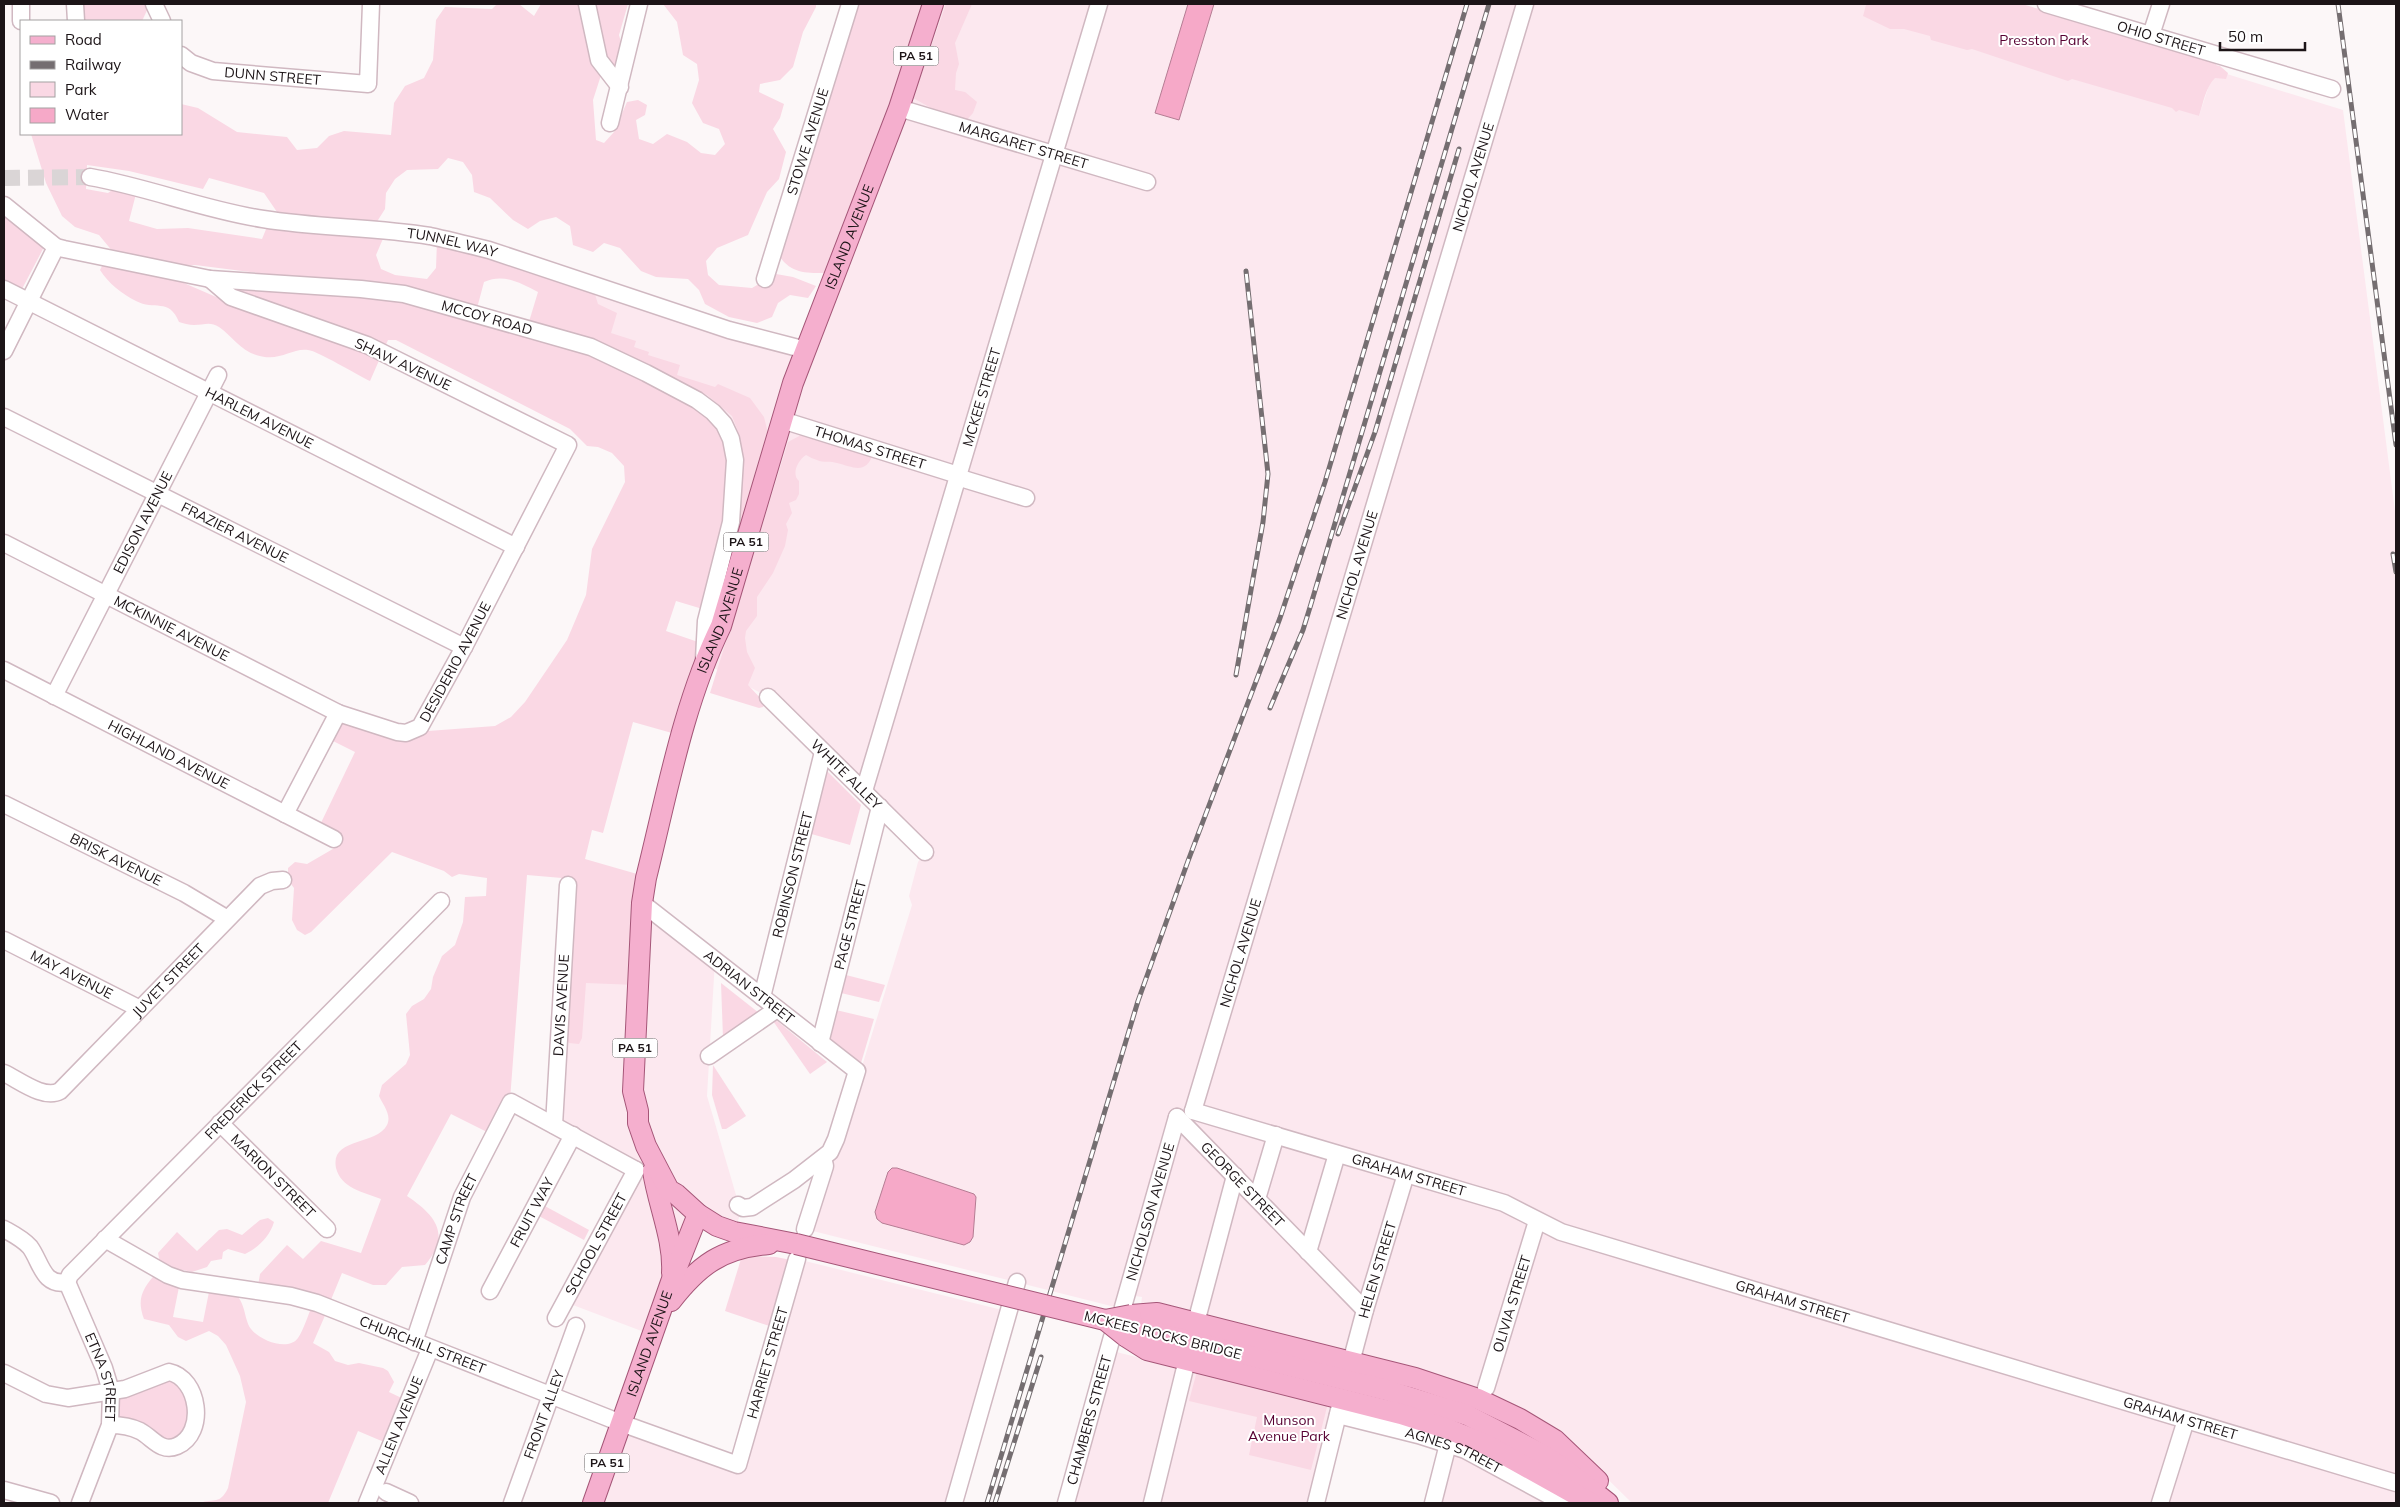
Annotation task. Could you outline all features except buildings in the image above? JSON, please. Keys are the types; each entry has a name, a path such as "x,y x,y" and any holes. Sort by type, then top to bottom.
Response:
{"main road":[{"name":"ISLAND AVENUE","path":"594,1503 671,1282 698,1214 669,1190 644,1165 638,1111 633,1091 642,903 673,772 704,662 721,626 782,420 806,350 899,108 933,4"},
{"name":"ISLAND AVENUE","path":"638,1111 645,1119 662,1162 677,1186 676,1194"},
{"path":"644,1165 657,1198 671,1248 671,1282"},
{"name":"MCKEES ROCKS BRIDGE","path":"698,1214 726,1229 797,1244 1421,1399 1467,1416 1540,1453 1566,1470 1608,1503"},
{"path":"660,1314 688,1278 714,1259 745,1247 797,1244"},
{"path":"1118,1323 1157,1313 1351,1364 1438,1384 1478,1399 1520,1419 1566,1450 1621,1503"},
{"path":"1118,1323 1147,1350 1341,1403 1410,1417 1487,1445 1591,1503"}],"street":[{"path":"21,4 21,20"},
{"path":"75,4 76,20"},
{"path":"154,4 162,20"},
{"name":"DUNN STREET","path":"182,56 201,68 213,71 368,84 371,4"},
{"path":"587,4 599,60 620,88"},
{"path":"610,123 639,4"},
{"name":"STOWE AVENUE","path":"765,279 850,4"},
{"name":"MCKEE STREET","path":"864,792 1099,4"},
{"name":"NICHOL AVENUE","path":"1193,1111 1525,4"},
{"name":"OHIO STREET","path":"2046,4 2332,89"},
{"path":"2152,35 2161,4"},
{"name":"MARGARET STREET","path":"899,108 1148,182"},
{"name":"TUNNEL WAY","path":"90,177 122,183 221,210 264,219 400,232 458,242 489,250 729,330 806,350"},
{"name":"MCCOY ROAD","path":"4,205 56,247 210,279 404,294 590,348 646,373 697,400 713,412 724,424 731,438 735,460 735,485 731,522 706,621 704,662"},
{"path":"4,351 56,247"},
{"name":"SHAW AVENUE","path":"210,279 231,297 367,345 568,445"},
{"name":"HARLEM AVENUE","path":"4,289 516,547"},
{"name":"EDISON AVENUE","path":"54,696 218,375"},
{"name":"FRAZIER AVENUE","path":"4,417 464,647"},
{"name":"THOMAS STREET","path":"782,420 1026,498"},
{"name":"DESIDERIO AVENUE","path":"338,713 397,732 414,732 424,720 464,647 568,445"},
{"name":"MCKINNIE AVENUE","path":"4,543 338,713"},
{"name":"HIGHLAND AVENUE","path":"4,670 334,839"},
{"name":"WHITE ALLEY","path":"768,697 925,852"},
{"path":"285,814 338,713"},
{"name":"ROBINSON STREET","path":"762,997 823,752"},
{"name":"BRISK AVENUE","path":"4,804 184,894 226,918"},
{"name":"PAGE STREET","path":"820,1043 880,807"},
{"name":"JUVET STREET","path":"4,1073 46,1093 55,1094 60,1091 226,918 260,886 272,880 283,880"},
{"name":"DAVIS AVENUE","path":"554,1125 556,1118 568,885"},
{"name":"FREDERICK STREET","path":"67,1282 70,1275 105,1239 441,901"},
{"name":"ADRIAN STREET","path":"642,903 857,1071 836,1139 830,1152 823,1158"},
{"name":"MAY AVENUE","path":"4,940 140,1009"},
{"path":"709,1056 777,1009"},
{"name":"CAMP STREET","path":"414,1342 462,1197 511,1102 554,1125"},
{"path":"1177,1117 1193,1111"},
{"name":"GRAHAM STREET","path":"1193,1111 1504,1204 1561,1232 2396,1483"},
{"name":"GEORGE STREET","path":"1177,1117 1365,1310"},
{"name":"NICHOLSON AVENUE","path":"1118,1323 1177,1117"},
{"name":"MARION STREET","path":"220,1123 327,1229"},
{"path":"554,1125 644,1165"},
{"name":"FRUIT WAY","path":"490,1291 573,1135"},
{"path":"1257,1199 1276,1136"},
{"path":"1308,1252 1337,1154"},
{"path":"738,1204 743,1208 752,1207 823,1158"},
{"name":"HARRIET STREET","path":"738,1465 797,1244 825,1166 823,1158"},
{"name":"SCHOOL STREET","path":"556,1318 644,1165"},
{"name":"HELEN STREET","path":"1351,1364 1365,1310 1406,1174"},
{"path":"1198,1315 1235,1176"},
{"name":"OLIVIA STREET","path":"1486,1388 1537,1221"},
{"path":"4,1229 29,1246 49,1279 60,1284 67,1282"},
{"name":"CHURCHILL STREET","path":"105,1239 168,1275 182,1280 291,1296 317,1303 621,1423 738,1465"},
{"name":"ETNA STREET","path":"67,1282 104,1368 111,1391 110,1426 80,1503"},
{"path":"954,1503 1017,1282"},
{"name":"CHAMBERS STREET","path":"1066,1503 1118,1323"},
{"name":"FRONT ALLEY","path":"512,1503 576,1326"},
{"name":"ALLEN AVENUE","path":"367,1503 430,1349"},
{"path":"1152,1503 1186,1368"},
{"path":"4,1373 58,1398 111,1391 140,1384 163,1373 176,1373 183,1378 192,1391 196,1416 194,1427 188,1438 179,1446 168,1448 161,1446 138,1430 121,1425 110,1426"},
{"path":"1316,1503 1341,1403"},
{"name":"AGNES STREET","path":"1341,1403 1486,1460 1563,1503"},
{"path":"2160,1503 2186,1420"},
{"path":"1434,1503 1448,1444"},
{"path":"4,1490 51,1503"},
{"path":"386,1492 410,1503"}],"shaded area":[{"path":"933,4 1876,4 2199,116 2214,70 2343,110 2396,519 2396,1503 1632,1503 1555,1430 1141,1305 1142,1297 1135,1296 1133,1306 1115,1307 805,1229 857,1071 863,1063 912,905 909,896 918,862 925,852 768,697 703,662 706,621 591,347 575,279 806,350"},
{"path":"642,903 715,960 707,1096 741,1212 734,1232 699,1215 652,1335 565,1302 635,1170 556,1118 563,980"},
{"path":"797,1259 1010,1312 954,1503 594,1503 621,1423 737,1465"},
{"path":"1108,1350 1340,1407 1316,1503 1066,1503"},
{"path":"1457,1454 1550,1503 1442,1503 1454,1457"}],"green space":[{"path":"78,4 150,4 142,20 79,20"},
{"path":"497,4 519,4 534,16 541,4 582,4 603,69 593,100 596,140 604,143 614,132 627,102 638,100 647,105 645,115 636,120 639,139 653,144 667,134 687,142 701,153 715,155 725,144 719,129 703,123 692,103 699,80 697,64 683,55 677,22 663,4 816,4 803,32 793,67 780,80 760,84 759,92 784,104 780,118 773,129 786,152 779,179 767,192 748,235 717,248 706,261 708,275 719,285 752,288 776,274 793,277 816,286 808,298 790,295 778,303 772,317 757,323 729,317 705,304 699,290 688,279 656,277 641,271 620,248 604,243 593,252 573,245 570,226 556,217 540,221 528,229 513,220 490,198 474,192 472,175 463,162 448,158 438,169 407,170 395,179 386,193 385,209 373,228 277,212 264,193 209,178 203,189 129,171 87,165 86,189 108,193 119,185 137,190 129,221 157,229 188,228 262,239 269,222 385,234 376,255 381,269 395,275 427,279 436,268 437,241 593,288 598,304 617,313 611,333 636,341 634,347 649,352 648,355 680,365 677,375 715,387 718,384 750,398 764,417 770,441 744,526 735,536 743,467 737,429 732,416 707,395 528,325 538,292 525,285 512,280 498,278 484,282 476,312 343,284 195,265 164,268 118,258 99,235 75,227 62,216 46,183 31,135 182,135 182,104 198,108 237,132 287,137 297,150 317,148 329,136 344,131 391,135 394,103 405,86 424,78 433,60 436,20 445,7 492,9"},
{"path":"589,4 628,4 619,35 625,57 616,66 605,66"},
{"path":"852,4 932,4 834,273 807,273 786,264 775,249"},
{"path":"946,4 972,4 955,43 959,64 956,73 955,90 965,92 977,102 973,113 962,125 913,98"},
{"name":"Presston Park","path":"2022,4 2217,62 2216,65 2228,73 2226,79 2215,78 2212,81 2205,95 2199,116 2179,110 2176,112 2172,108 2072,79 2068,81 1972,49 1967,50 1931,40 1930,36 1904,29 1890,29 1863,16 1866,5"},
{"path":"4,217 11,220 44,247 22,289 4,280"},
{"path":"104,262 177,280 267,319 275,316 278,307 240,291 235,283 343,286 585,346 719,422 732,450 732,488 706,610 676,601 666,631 701,643 679,735 633,722 603,833 592,830 585,859 644,876 636,985 586,983 582,1038 579,1044 569,1043 564,1038 570,883 562,878 527,875 510,1100 491,1134 451,1114 407,1196 425,1210 437,1226 438,1244 425,1265 402,1267 386,1285 373,1285 342,1273 328,1307 257,1291 260,1274 287,1245 303,1259 321,1241 361,1253 381,1199 348,1185 339,1175 336,1168 336,1158 340,1151 347,1146 374,1136 387,1125 388,1114 379,1096 382,1085 406,1064 410,1055 406,1014 412,1006 424,999 431,989 433,977 442,956 455,945 463,922 465,897 486,896 487,878 459,874 452,877 444,871 392,852 311,932 305,935 297,930 292,920 294,888 288,880 288,868 295,862 307,864 338,846 341,839 319,827 355,752 327,738 339,724 345,723 397,739 412,740 428,731 495,726 511,717 525,702 567,640 586,595 592,549 625,482 624,466 612,453 598,447 587,446 570,429 396,340 388,340 370,381 313,351 302,350 272,357 256,355 245,350 216,325 192,325 179,322 175,314 166,307 143,304 126,295 111,284 103,275 100,270"},
{"path":"803,434 873,454 867,465 858,468 814,459 806,455 796,467 799,494 796,500 789,503 792,513 786,524 788,530 785,546 773,573 757,597 757,616 746,631 747,652 755,668 748,685 765,703 763,707 759,708 710,693 788,442"},
{"path":"824,768 861,805 850,845 808,833"},
{"path":"846,975 885,985 879,1002 841,993"},
{"path":"721,983 759,1013 723,1038"},
{"path":"836,1010 874,1019 861,1063 830,1039"},
{"path":"776,1020 827,1062 810,1074 773,1021"},
{"path":"713,1065 746,1116 726,1129 722,1129 712,1095"},
{"path":"543,1205 589,1230 584,1240 537,1215"},
{"path":"268,1218 274,1222 270,1232 259,1245 245,1254 228,1249 223,1252 222,1259 211,1261 207,1267 192,1272 183,1270 180,1278 161,1268 158,1253 177,1232 197,1251 219,1230 227,1229 242,1235 260,1220"},
{"path":"752,1256 791,1260 772,1327 725,1311 741,1259"},
{"path":"158,1271 180,1282 173,1317 203,1322 210,1287 227,1289 235,1294 242,1303 248,1325 251,1329 260,1337 274,1343 288,1344 298,1338 312,1306 327,1311 313,1343 329,1352 335,1361 348,1365 359,1363 383,1368 388,1371 394,1382 389,1392 408,1401 391,1445 358,1431 328,1503 200,1503 219,1499 228,1488 246,1402 240,1376 226,1345 218,1336 209,1331 186,1341 178,1337 169,1325 144,1319 141,1305 142,1294"},
{"name":"Munson Avenue Park","path":"1197,1371 1328,1403 1311,1470 1249,1455 1257,1417 1189,1401"},
{"path":"163,1373 194,1399 179,1446 110,1425 111,1391"}],"water":[{"path":"1188,4 1214,4 1179,120 1155,113"},
{"path":"892,1168 897,1168 974,1194 976,1197 973,1237 970,1242 964,1245 882,1223 877,1219 875,1212 888,1172"}],"tunnel":[{"path":"4,178 90,177"}],"railway":[{"path":"987,1503 1138,1001 1188,861 1280,618 1325,482 1467,4"},
{"path":"1270,708 1303,630 1489,4"},
{"path":"2338,4 2396,445"},
{"path":"1338,534 1375,432 1459,149"},
{"path":"1236,675 1263,522 1268,474 1246,271"},
{"path":"2393,554 2396,572"},
{"path":"995,1503 1041,1357"}]}
